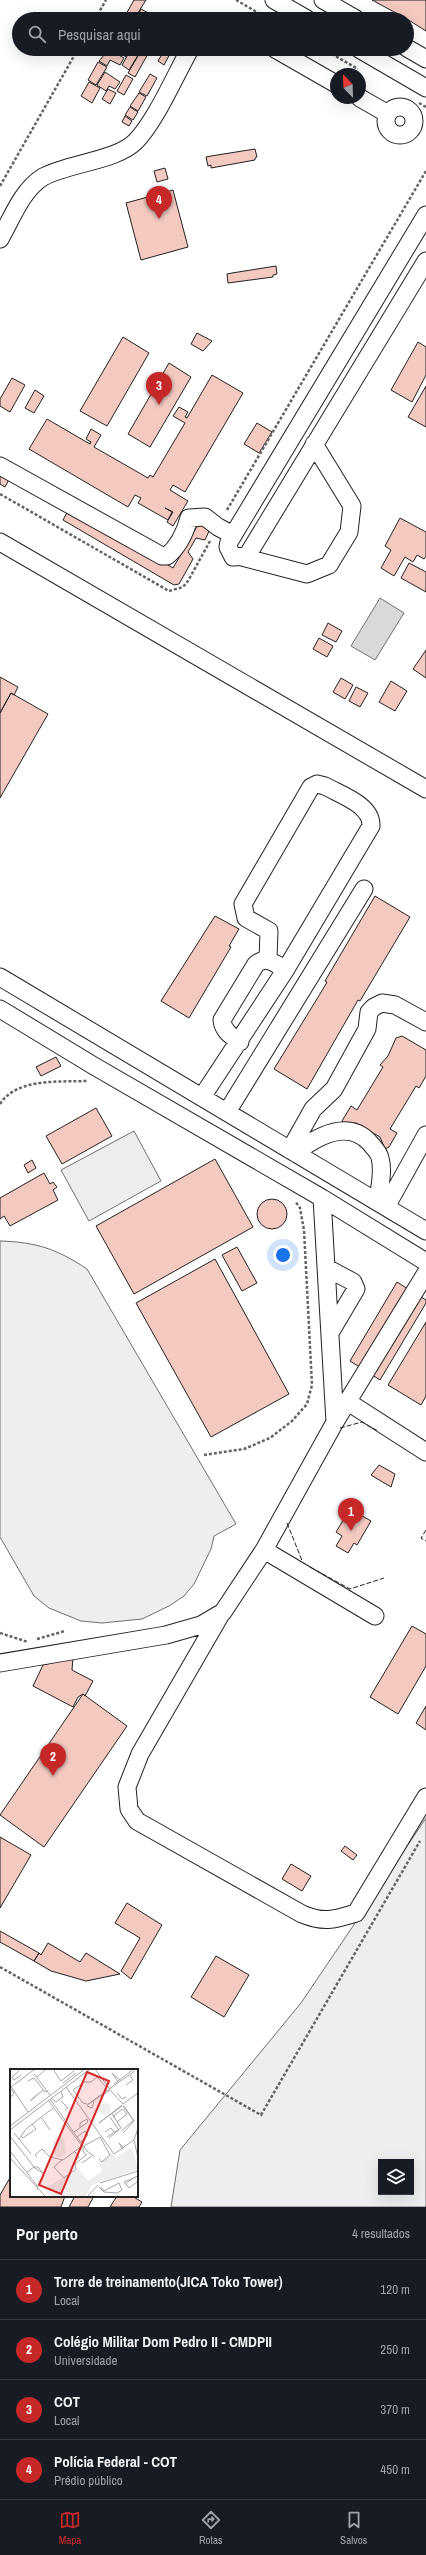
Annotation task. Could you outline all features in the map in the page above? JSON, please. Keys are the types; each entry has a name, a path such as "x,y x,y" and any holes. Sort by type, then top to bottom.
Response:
{"street":[{"path":"274,0 295,12"},
{"path":"323,0 344,12"},
{"path":"414,52 426,59"},
{"path":"0,239 28,190 44,177 122,150 136,142 146,128 186,56"},
{"path":"287,56 330,81"},
{"path":"371,56 426,88"},
{"path":"366,101 388,114"},
{"path":"314,444 352,506 349,532 329,565 307,574 242,557 233,557 228,547 233,535 426,216"},
{"path":"242,557 247,556 426,261"},
{"path":"0,466 162,556 167,556 175,549 184,534 189,518 205,517 218,527 233,535"},
{"path":"0,542 426,789"},
{"path":"202,1097 240,1042 286,969 371,826 372,819 367,811 325,786 317,784 311,787 242,904 246,918 269,931 268,960"},
{"path":"227,1112 364,889"},
{"path":"240,1042 228,1033 222,1026 222,1020 256,964 261,960 268,960 286,969"},
{"path":"0,977 426,1231"},
{"path":"293,1151 313,1109 334,1089 367,1029 369,1012 374,1007 382,1003 395,1006 426,1022"},
{"path":"0,1009 54,1040 94,1066 322,1198 426,1262"},
{"path":"54,1040 65,1016"},
{"path":"293,1151 329,1133 350,1131 366,1139 381,1158 382,1204"},
{"path":"382,1204 426,1135"},
{"path":"260,1162 272,1139"},
{"path":"322,1198 335,1422"},
{"path":"327,1268 353,1282 356,1289 330,1333"},
{"path":"426,1273 335,1422 264,1550 222,1612 140,1754 127,1787 128,1809 137,1821 302,1914 318,1921 334,1920 356,1913 426,1797"},
{"path":"348,1402 426,1452"},
{"path":"264,1550 375,1616"},
{"path":"0,1663 166,1635 201,1625 222,1612"}],"path":[{"path":"99,12 106,0"},
{"path":"236,0 257,12"},
{"path":"0,186 74,56"},
{"path":"0,494 169,591 183,587 188,582 218,527 426,171"},
{"path":"0,1104 5,1097 38,1082 90,1081"},
{"path":"204,1454 244,1449 270,1438 292,1421 307,1404 312,1385 304,1230 300,1208 290,1196"},
{"path":"0,1633 28,1642 65,1631"},
{"path":"0,1967 261,2115 422,1837"}],"shaded area":[{"path":"380,598 404,613 375,660 351,646"},
{"path":"134,1131 161,1181 89,1221 61,1170"},
{"path":"0,1241 25,1243 46,1248 66,1256 87,1269 236,1524 214,1536 211,1549 194,1584 184,1596 169,1606 142,1619 102,1623 81,1621 49,1608 34,1596 0,1537"},
{"path":"426,1818 426,2207 171,2207 180,2150 301,2003"}],"building":[{"path":"134,0 146,0 138,12 127,12"},
{"path":"372,0 426,0 426,31 414,23 414,12 394,12"},
{"path":"141,9 146,12 140,12"},
{"path":"103,56 120,56 124,58 120,65 110,60 107,66 99,61"},
{"path":"127,56 138,56 129,70 122,65"},
{"path":"138,56 147,56 135,77 128,73"},
{"path":"161,56 169,56 164,65 158,61"},
{"path":"98,62 107,67 96,85 88,80"},
{"path":"105,72 120,82 115,89 109,86 106,91 97,85"},
{"path":"150,74 157,78 147,96 139,92"},
{"path":"126,75 133,79 124,95 117,91"},
{"path":"89,82 100,88 92,103 81,96"},
{"path":"108,89 116,93 110,104 102,99"},
{"path":"139,93 146,97 138,111 130,106"},
{"path":"130,107 138,112 133,120 125,115"},
{"path":"125,116 132,121 129,126 122,122"},
{"path":"255,149 257,157 255,160 211,168 211,165 208,166 206,157"},
{"path":"165,168 168,179 157,182 154,171"},
{"path":"173,190 188,247 141,260 126,203"},
{"path":"276,266 277,274 273,275 273,277 228,283 227,274"},
{"path":"197,333 212,341 203,351 191,344"},
{"path":"123,337 149,353 107,426 80,411"},
{"path":"418,342 426,347 426,375 412,402 391,390"},
{"path":"169,363 191,377 150,447 128,434"},
{"path":"212,375 243,393 185,492 173,485 170,490 188,501 173,526 167,522 173,512 165,508 172,512 168,520 138,503 141,498 135,495 128,507 29,449 47,419 90,444 91,442 86,439 91,429 101,435 94,447 148,478 150,475 153,477 185,423 173,416 179,407 188,412 185,417 187,418"},
{"path":"12,378 25,385 10,412 0,406 0,399"},
{"path":"426,386 426,427 408,417"},
{"path":"35,390 44,396 34,413 25,408"},
{"path":"257,423 272,432 259,453 244,444"},
{"path":"0,469 11,476 5,487 0,484"},
{"path":"70,507 173,568 199,523 210,529 205,540 196,538 188,552 193,559 179,584 174,585 63,520"},
{"path":"400,518 426,532 426,556 424,559 417,555 413,562 405,557 394,576 381,568 391,550 385,546"},
{"path":"409,563 426,572 426,592 401,578"},
{"path":"328,623 342,631 336,642 322,635"},
{"path":"319,638 333,646 327,657 313,649"},
{"path":"426,650 426,678 413,669"},
{"path":"0,677 18,687 14,695 11,693 0,713"},
{"path":"341,678 353,685 345,699 333,692"},
{"path":"391,681 407,691 395,711 379,702"},
{"path":"356,687 368,693 360,707 349,701"},
{"path":"11,693 48,714 0,798 0,713"},
{"path":"375,896 410,917 360,1001 358,1000 307,1089 274,1069 323,989 327,982 325,981"},
{"path":"215,916 239,929 229,946 231,947 189,1018 161,1001"},
{"path":"402,1036 426,1050 426,1076 419,1088 416,1086 390,1129 397,1133 389,1147 385,1149 380,1137 356,1123 345,1124 342,1121 351,1106 357,1110 383,1067 380,1065 388,1056 396,1038"},
{"path":"56,1057 61,1066 41,1076 36,1067"},
{"path":"96,1108 112,1136 62,1164 46,1136"},
{"path":"215,1159 253,1227 134,1294 96,1226"},
{"path":"32,1160 36,1168 28,1173 24,1165"},
{"path":"44,1173 50,1184 53,1182 57,1187 53,1190 58,1200 10,1226 4,1216 0,1219 0,1198"},
{"path":"272,1199 278,1200 286,1208 286,1220 278,1228 272,1229 266,1228 258,1220 257,1214 258,1208 266,1200"},
{"path":"237,1247 257,1283 242,1291 222,1255"},
{"path":"215,1259 289,1394 211,1437 136,1303"},
{"path":"397,1282 426,1300 426,1303 380,1380 350,1361"},
{"path":"426,1322 426,1396 421,1405 388,1385"},
{"path":"379,1465 395,1474 391,1487 371,1475"},
{"path":"350,1509 371,1521 357,1545 354,1543 348,1553 336,1546 342,1536 336,1532"},
{"path":"412,1626 426,1634 426,1666 398,1714 370,1697"},
{"path":"73,1658 72,1670 93,1681 85,1696 83,1694 78,1697 73,1707 33,1686 43,1665"},
{"path":"83,1694 127,1726 44,1847 0,1815"},
{"path":"426,1706 426,1730 416,1723"},
{"path":"0,1837 31,1855 0,1908"},
{"path":"345,1846 357,1855 353,1860 341,1851"},
{"path":"291,1864 311,1876 302,1891 282,1879"},
{"path":"127,1903 162,1925 131,1979 121,1971 140,1938 115,1923"},
{"path":"0,1931 39,1953 34,1961 0,1942"},
{"path":"48,1943 80,1962 86,1953 120,1974 86,1981 51,1971 34,1961 39,1953 41,1955"},
{"path":"216,1956 249,1975 224,2017 191,1997"},
{"path":"10,2178 10,2197 65,2197 61,2207 0,2207 0,2195"},
{"path":"74,2197 93,2197 88,2207 69,2207"},
{"path":"116,2197 134,2197 142,2202 139,2207 110,2207"}],"fence":[{"path":"340,1428 362,1422 378,1431"},
{"path":"287,1523 303,1563"},
{"path":"426,1530 421,1538 426,1541"},
{"path":"310,1567 350,1589 384,1578"}],"place":[{"name":"Polícia Federal - COT","path":"159,219"},
{"name":"COT","path":"159,405"},
{"name":"Torre de treinamento(JICA Toko Tower)","path":"351,1531"},
{"name":"Colégio Militar Dom Pedro II - CMDPII","path":"53,1776"}]}
